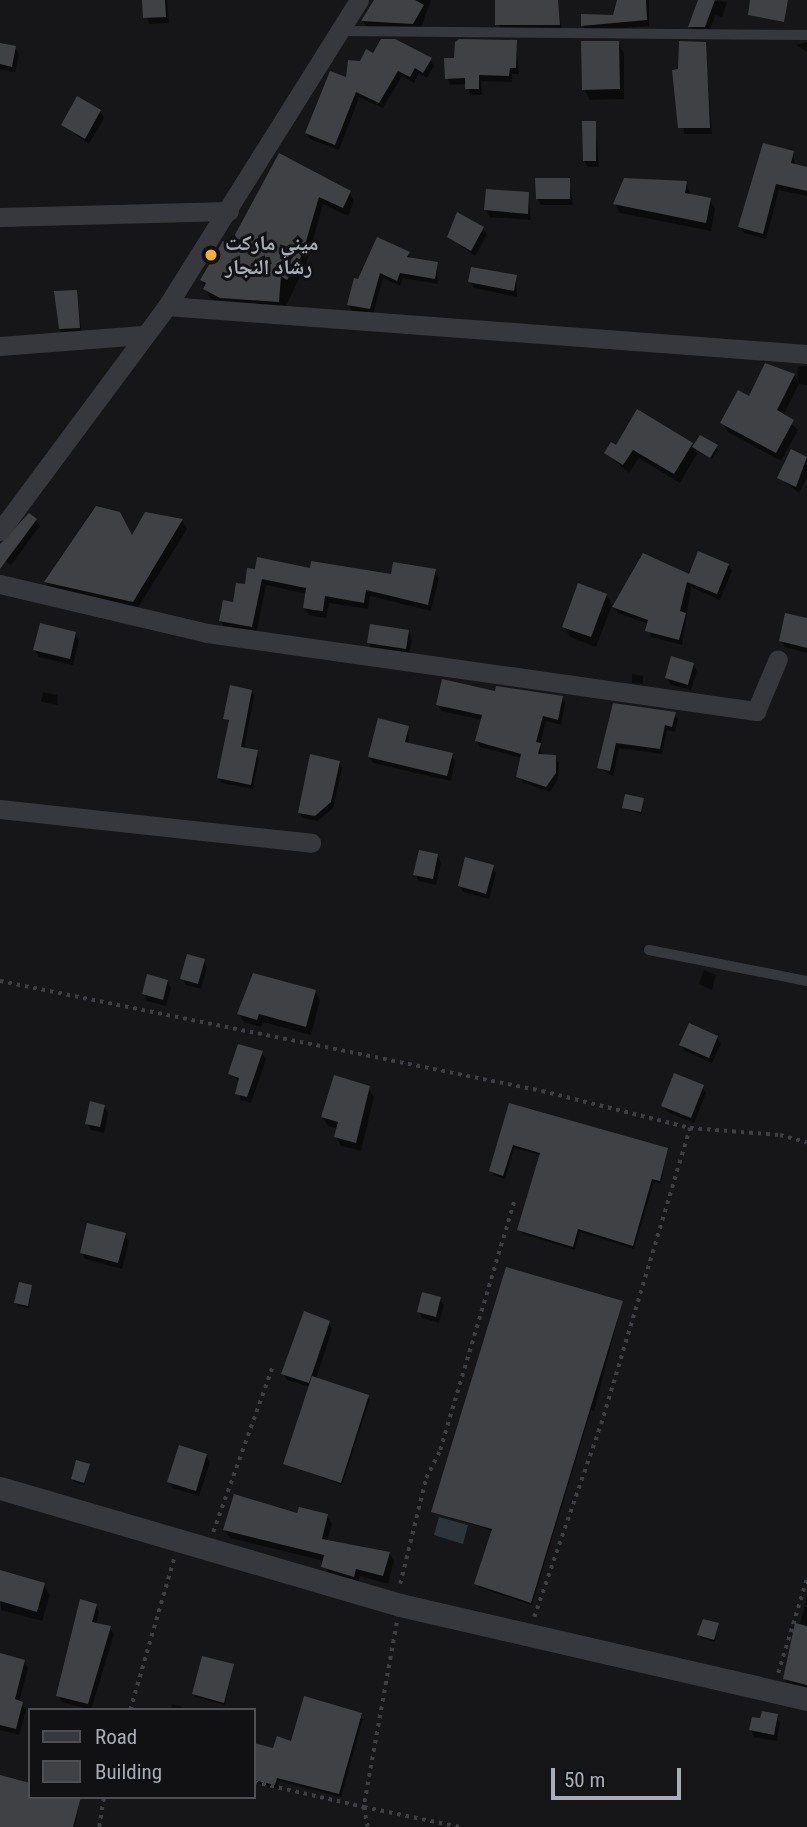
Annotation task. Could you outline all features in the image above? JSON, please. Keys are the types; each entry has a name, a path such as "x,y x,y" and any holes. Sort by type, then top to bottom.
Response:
{"street":[{"path":"0,531 167,306 359,0"},
{"path":"0,217 229,211"},
{"path":"167,306 807,354"},
{"path":"0,346 144,335"},
{"path":"0,584 207,633 756,712 778,659"},
{"path":"0,809 311,843"},
{"path":"0,1488 400,1605 807,1699"}],"lane":[{"path":"340,31 807,35"},
{"path":"649,950 807,981"}],"path":[{"path":"0,981 541,1091 690,1128 779,1135 807,1142"},
{"path":"528,1633 601,1424 690,1128"},
{"path":"368,1827 364,1807 400,1605 400,1570 426,1478 440,1450 515,1198"},
{"path":"208,1548 273,1365"},
{"path":"131,1708 179,1540"},
{"path":"773,1692 807,1578"},
{"path":"256,1782 460,1827"},
{"path":"99,1827 104,1799"}],"shaded area":[{"path":"439,1517 468,1525 463,1544 434,1535"}],"building":[{"path":"142,0 165,0 166,17 143,18"},
{"path":"374,0 415,0 424,5 413,24 361,21"},
{"path":"495,0 558,0 560,25 495,25"},
{"path":"617,0 646,0 647,20 581,26 581,14 613,15"},
{"path":"698,0 715,0 705,27 688,27"},
{"path":"750,0 788,0 784,22 748,15"},
{"path":"381,39 395,39 432,58 423,73 415,68 410,77 398,71 379,103 356,92 335,145 305,133 330,71 346,77 348,60 360,61 366,49 373,53"},
{"path":"459,39 517,40 516,68 510,68 509,76 479,75 479,89 465,89 465,78 445,79 444,58 454,58 455,42"},
{"path":"581,41 619,41 620,89 582,90"},
{"path":"679,41 706,42 710,128 678,128 672,70 678,69"},
{"path":"0,43 16,46 12,67 0,64"},
{"path":"77,96 101,110 85,139 61,125"},
{"path":"582,121 596,121 596,161 583,161"},
{"path":"763,143 794,151 791,163 807,167 807,191 776,184 763,234 738,227"},
{"path":"279,153 351,191 343,208 319,197 302,255 287,280 281,276 279,302 220,298 203,289 206,283 200,280 223,241 230,244"},
{"path":"535,178 570,178 570,199 536,199"},
{"path":"624,178 687,181 685,193 711,198 706,223 613,204"},
{"path":"486,189 529,192 528,214 484,210"},
{"path":"457,212 484,227 471,251 447,237"},
{"path":"377,237 410,252 407,257 438,262 435,279 400,273 397,281 380,273 370,309 347,305 354,278 358,279"},
{"path":"471,267 517,275 514,291 468,282"},
{"path":"77,290 80,328 59,329 54,291"},
{"path":"765,363 795,374 777,410 794,420 776,453 720,423 738,390 749,396"},
{"path":"637,409 693,443 674,474 633,450 623,465 604,453 611,442 616,445"},
{"path":"700,435 718,445 710,458 692,447"},
{"path":"791,449 807,457 796,487 777,478"},
{"path":"96,506 120,512 132,535 145,512 183,519 133,602 44,582"},
{"path":"29,513 37,519 0,569 0,544"},
{"path":"698,551 729,564 717,594 687,582 680,611 686,613 679,640 645,631 648,620 612,607 643,553 689,574"},
{"path":"257,557 310,568 311,561 391,574 393,562 436,569 428,605 366,590 364,603 325,596 323,611 314,610 303,608 306,588 262,579 252,627 219,621 223,600 233,602 236,583 245,584 247,568 255,569"},
{"path":"578,583 607,594 591,637 562,627"},
{"path":"785,613 807,618 807,648 779,641"},
{"path":"40,623 76,632 70,659 33,650"},
{"path":"370,624 409,630 406,649 367,643"},
{"path":"671,656 694,663 688,685 665,678"},
{"path":"442,679 495,691 496,686 563,696 558,720 543,716 536,742 541,743 538,754 556,755 556,773 546,787 516,777 521,754 475,741 482,715 436,705"},
{"path":"230,685 252,690 241,747 258,750 251,785 217,778 229,720 223,719"},
{"path":"613,703 676,712 672,727 665,725 660,749 616,743 610,771 597,768"},
{"path":"378,718 409,726 405,742 453,753 447,776 368,757"},
{"path":"310,754 340,761 331,802 315,816 298,813"},
{"path":"625,794 644,798 641,812 622,808"},
{"path":"419,850 438,854 433,879 413,875"},
{"path":"465,857 494,865 486,894 458,886"},
{"path":"187,954 205,959 198,984 180,979"},
{"path":"253,973 316,990 306,1027 259,1014 257,1020 237,1014"},
{"path":"147,974 168,980 163,1000 142,994"},
{"path":"689,1023 718,1036 709,1058 679,1045"},
{"path":"238,1044 263,1051 247,1097 235,1094 239,1078 228,1074"},
{"path":"674,1073 704,1085 691,1118 661,1106"},
{"path":"334,1075 370,1086 356,1143 334,1137 338,1122 321,1117"},
{"path":"90,1101 105,1105 100,1127 85,1124"},
{"path":"509,1103 668,1148 660,1181 652,1179 633,1246 578,1229 573,1247 517,1230 540,1153 513,1145 503,1176 489,1171"},
{"path":"87,1223 126,1233 118,1263 80,1253"},
{"path":"506,1267 623,1301 531,1603 474,1584 492,1529 431,1512"},
{"path":"19,1282 32,1285 28,1306 14,1303"},
{"path":"422,1292 441,1297 436,1317 417,1312"},
{"path":"304,1311 330,1321 309,1383 281,1374"},
{"path":"312,1376 369,1395 341,1483 283,1464"},
{"path":"179,1445 207,1454 196,1491 167,1482"},
{"path":"76,1460 90,1464 84,1483 71,1479"},
{"path":"234,1494 297,1513 299,1507 328,1514 322,1539 390,1552 383,1576 356,1569 354,1577 321,1567 324,1555 223,1530"},
{"path":"0,1570 45,1583 37,1612 0,1601"},
{"path":"80,1599 97,1604 92,1622 111,1626 88,1704 56,1696"},
{"path":"703,1619 719,1623 714,1640 697,1635"},
{"path":"795,1623 807,1626 807,1685 783,1679"},
{"path":"0,1653 25,1660 15,1699 23,1702 16,1729 0,1725"},
{"path":"202,1656 234,1664 224,1703 192,1694"},
{"path":"304,1696 362,1713 339,1794 277,1778 275,1785 256,1780 256,1744 273,1748 277,1736 291,1741"},
{"path":"762,1711 778,1714 774,1735 749,1730 752,1717 760,1718"},
{"path":"0,1775 28,1782 28,1799 80,1799 73,1827 0,1827"}],"place":[{"name":"ميني ماركت رشاد النجار","path":"211,255"}]}
